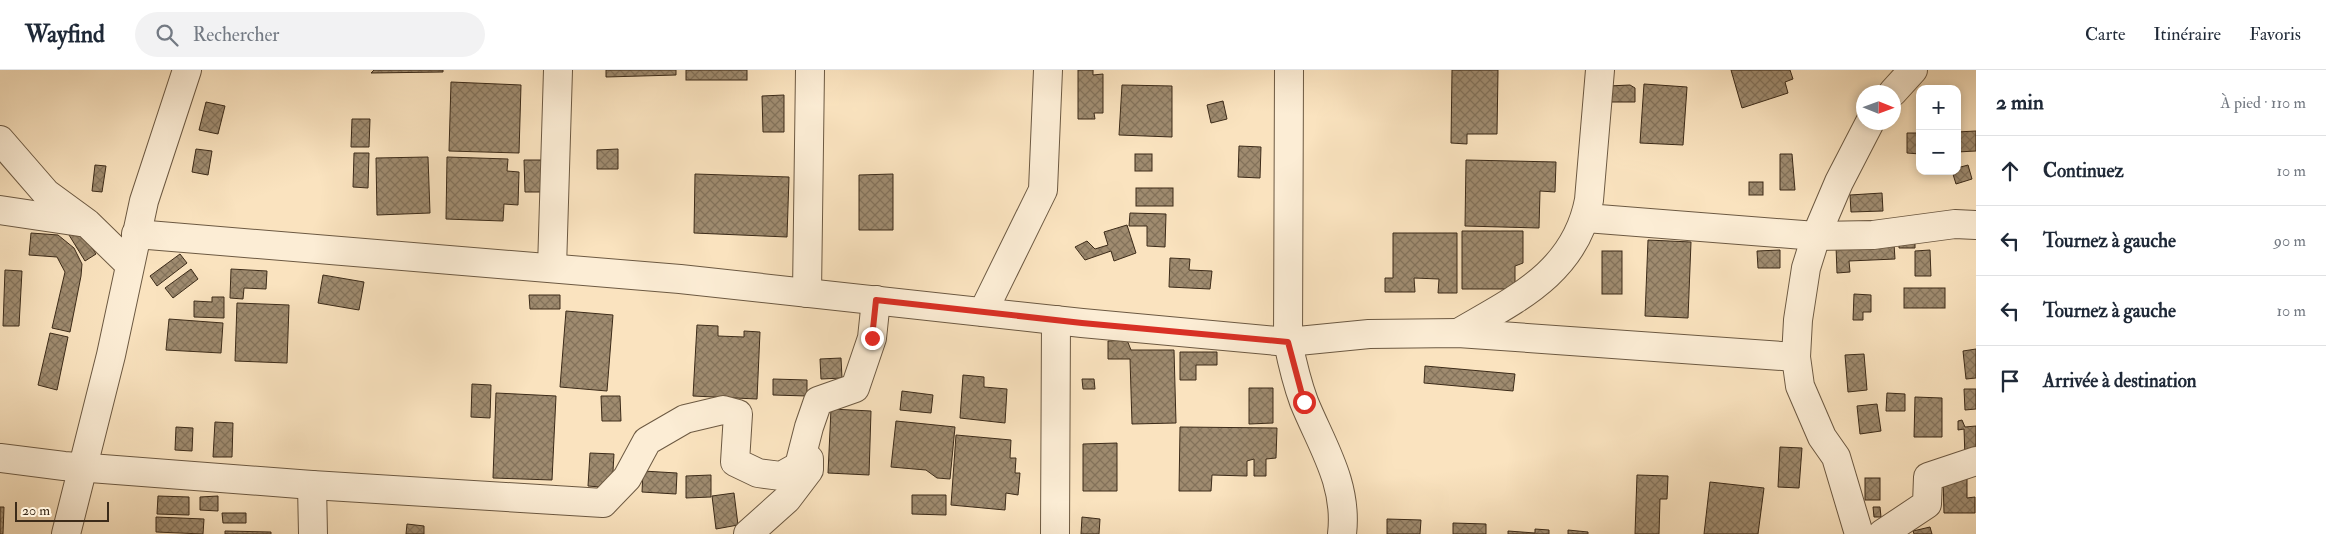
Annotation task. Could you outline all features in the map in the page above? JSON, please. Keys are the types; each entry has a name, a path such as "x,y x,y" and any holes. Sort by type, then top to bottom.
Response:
{"street":[{"path":"66,534 111,355 136,234 155,162 187,70"},
{"path":"552,268 558,70"},
{"path":"807,293 810,70"},
{"path":"983,312 1043,190 1048,70"},
{"path":"1289,70 1288,342 1304,402 1331,458 1341,490 1344,518 1342,534"},
{"path":"1458,333 1542,281 1556,268 1579,234 1586,218 1590,192 1600,70"},
{"path":"1899,85 1913,70"},
{"path":"1859,534 1836,457 1822,436 1800,386 1796,357 1798,320 1806,268 1816,236 1839,182 1866,130"},
{"path":"0,140 46,193 86,223 130,264"},
{"path":"0,210 86,223"},
{"path":"1586,218 1816,236 1873,234 1955,224 1976,225"},
{"path":"136,234 680,279 1056,320 1288,342 1369,334 1458,333 1796,357"},
{"path":"0,458 82,468 312,485 603,503 627,478 647,441 685,419 723,410 738,414 735,462 758,473 781,476 799,466 818,401 855,388 872,338 876,300"},
{"path":"1054,534 1056,320"},
{"path":"748,534 787,499 809,470 811,422"},
{"path":"1882,534 1927,504 1928,477 1976,461"},
{"path":"312,485 313,534"}],"building":[{"path":"374,70 443,70 443,72 371,73"},
{"path":"606,70 676,70 676,75 606,77"},
{"path":"686,70 747,70 747,80 686,80"},
{"path":"1078,70 1093,70 1093,75 1103,74 1103,113 1094,113 1095,119 1078,119"},
{"path":"1452,70 1498,70 1497,134 1467,134 1467,144 1451,143"},
{"path":"1731,70 1790,70 1793,79 1785,82 1788,93 1742,108"},
{"path":"451,82 521,85 519,153 449,151"},
{"path":"1644,84 1687,87 1683,145 1640,143"},
{"path":"1122,85 1172,86 1172,137 1119,135"},
{"path":"1630,85 1635,88 1635,102 1609,102 1608,86"},
{"path":"784,95 784,132 763,132 762,96"},
{"path":"1223,101 1227,119 1211,123 1207,105"},
{"path":"206,102 225,106 218,134 199,130"},
{"path":"352,119 370,119 369,147 351,147"},
{"path":"1976,131 1976,151 1961,152 1961,132"},
{"path":"1907,133 1916,133 1916,154 1907,153"},
{"path":"1239,146 1261,147 1260,178 1238,177"},
{"path":"196,149 212,151 208,175 192,172"},
{"path":"618,149 618,169 597,169 597,150"},
{"path":"354,153 369,153 368,188 353,187"},
{"path":"1135,154 1152,154 1152,171 1135,171"},
{"path":"1780,154 1792,154 1795,190 1780,190"},
{"path":"428,157 430,213 377,215 376,158"},
{"path":"447,157 508,159 507,171 519,172 518,205 504,204 503,221 446,219"},
{"path":"524,160 542,160 542,192 525,192"},
{"path":"1466,160 1556,162 1555,192 1540,191 1539,228 1465,226"},
{"path":"95,165 106,166 102,192 92,191"},
{"path":"1968,165 1972,179 1956,184 1953,175 1961,175 1961,167"},
{"path":"695,174 789,177 787,237 694,233"},
{"path":"893,174 893,230 859,230 859,175"},
{"path":"1749,182 1763,182 1763,195 1749,195"},
{"path":"1136,188 1173,188 1173,206 1136,206"},
{"path":"1882,193 1883,211 1851,212 1850,195"},
{"path":"1130,213 1166,214 1165,247 1147,246 1147,226 1129,226"},
{"path":"1127,225 1136,253 1114,261 1111,251 1085,260 1075,247 1087,241 1095,249 1108,245 1104,232"},
{"path":"79,228 96,254 85,261 69,235"},
{"path":"1462,231 1523,231 1523,263 1515,266 1515,289 1462,289"},
{"path":"31,233 58,235 74,248 82,264 70,332 52,328 65,272 57,257 29,255"},
{"path":"1393,233 1457,233 1457,293 1438,293 1439,279 1414,278 1415,292 1385,292 1385,278 1393,278"},
{"path":"1915,238 1915,248 1899,248 1899,239"},
{"path":"1648,240 1691,242 1688,318 1645,316"},
{"path":"1894,244 1895,259 1849,261 1850,272 1837,273 1836,246"},
{"path":"1780,250 1780,268 1758,268 1757,251"},
{"path":"1930,250 1931,276 1915,276 1915,251"},
{"path":"1602,251 1622,251 1622,294 1602,294"},
{"path":"180,254 187,263 157,286 150,276"},
{"path":"1170,258 1190,259 1189,270 1212,271 1210,289 1169,287"},
{"path":"191,269 198,279 173,298 165,288"},
{"path":"231,269 267,271 266,289 244,288 243,299 230,298"},
{"path":"5,270 22,271 19,326 3,326"},
{"path":"323,275 364,282 359,310 318,303"},
{"path":"1904,288 1945,288 1945,308 1904,308"},
{"path":"1854,294 1871,295 1871,312 1863,312 1863,320 1853,320"},
{"path":"529,295 560,295 560,309 530,309"},
{"path":"212,297 224,297 224,318 194,317 194,301 212,302"},
{"path":"237,303 289,305 287,363 235,361"},
{"path":"566,311 613,315 607,391 560,387"},
{"path":"169,319 223,323 221,353 166,350"},
{"path":"697,325 718,326 718,336 744,337 744,331 760,332 757,399 693,396"},
{"path":"50,333 68,337 57,390 38,385"},
{"path":"1127,340 1131,350 1174,350 1176,423 1132,424 1130,359 1108,359 1108,341"},
{"path":"1976,349 1976,378 1966,379 1963,351"},
{"path":"1180,352 1217,352 1217,365 1196,365 1196,380 1180,380"},
{"path":"1864,354 1867,390 1848,392 1845,355"},
{"path":"841,358 842,378 821,379 820,359"},
{"path":"1425,366 1515,374 1513,391 1424,383"},
{"path":"963,375 984,377 984,387 1007,389 1005,423 960,418"},
{"path":"773,379 807,380 807,396 773,395"},
{"path":"1082,379 1094,379 1095,389 1083,389"},
{"path":"472,384 491,385 490,418 471,417"},
{"path":"1249,388 1273,388 1273,423 1249,424"},
{"path":"1964,389 1976,389 1976,409 1965,410"},
{"path":"902,391 933,395 931,413 900,410"},
{"path":"496,393 556,396 552,480 493,478"},
{"path":"1887,393 1905,394 1905,411 1886,411"},
{"path":"601,396 620,396 621,421 602,421"},
{"path":"1915,397 1942,398 1942,437 1914,437"},
{"path":"1877,404 1881,431 1860,434 1857,406"},
{"path":"831,409 871,411 869,475 828,473"},
{"path":"1962,420 1965,427 1976,426 1976,456 1965,457 1964,429 1958,430 1958,421"},
{"path":"896,421 955,427 950,479 937,478 926,470 891,467"},
{"path":"215,422 233,423 232,457 213,457"},
{"path":"176,427 193,428 192,451 175,450"},
{"path":"1180,427 1277,428 1276,458 1266,459 1266,476 1254,476 1254,459 1247,461 1247,476 1212,475 1211,491 1179,491"},
{"path":"956,435 1011,440 1010,458 1016,458 1015,473 1020,473 1018,495 1006,493 1005,510 951,505"},
{"path":"1117,443 1117,491 1083,491 1083,444"},
{"path":"1780,447 1802,448 1799,488 1778,487"},
{"path":"590,453 614,454 612,488 588,486"},
{"path":"643,471 677,473 676,494 642,492"},
{"path":"711,475 711,497 686,498 686,476"},
{"path":"1637,475 1668,476 1667,499 1660,499 1659,534 1635,534"},
{"path":"1967,477 1967,498 1975,497 1975,513 1944,513 1943,478"},
{"path":"1865,478 1880,478 1880,500 1865,500"},
{"path":"1710,482 1764,488 1758,534 1704,534"},
{"path":"734,493 738,525 716,529 712,496"},
{"path":"912,495 946,495 946,515 912,514"},
{"path":"158,496 189,497 189,515 157,514"},
{"path":"218,496 218,511 200,510 200,497"},
{"path":"0,507 4,507 3,534 0,534"},
{"path":"1873,507 1880,507 1881,517 1874,517"},
{"path":"222,513 246,513 246,523 223,523"},
{"path":"156,517 204,519 203,534 156,532"},
{"path":"1082,517 1100,519 1099,534 1081,534"},
{"path":"1387,519 1421,520 1420,534 1387,534"},
{"path":"1453,523 1486,524 1486,534 1453,534"},
{"path":"407,524 424,526 424,534 406,534"},
{"path":"1930,527 1932,534 1914,534 1913,531"},
{"path":"1535,529 1549,530 1549,534 1508,534 1508,531 1535,533"},
{"path":"1568,530 1588,532 1588,534 1568,534"},
{"path":"225,531 271,532 271,534 225,534"}],"route":[{"path":"872,338 876,300 1082,323 1288,342 1304,402"}]}
